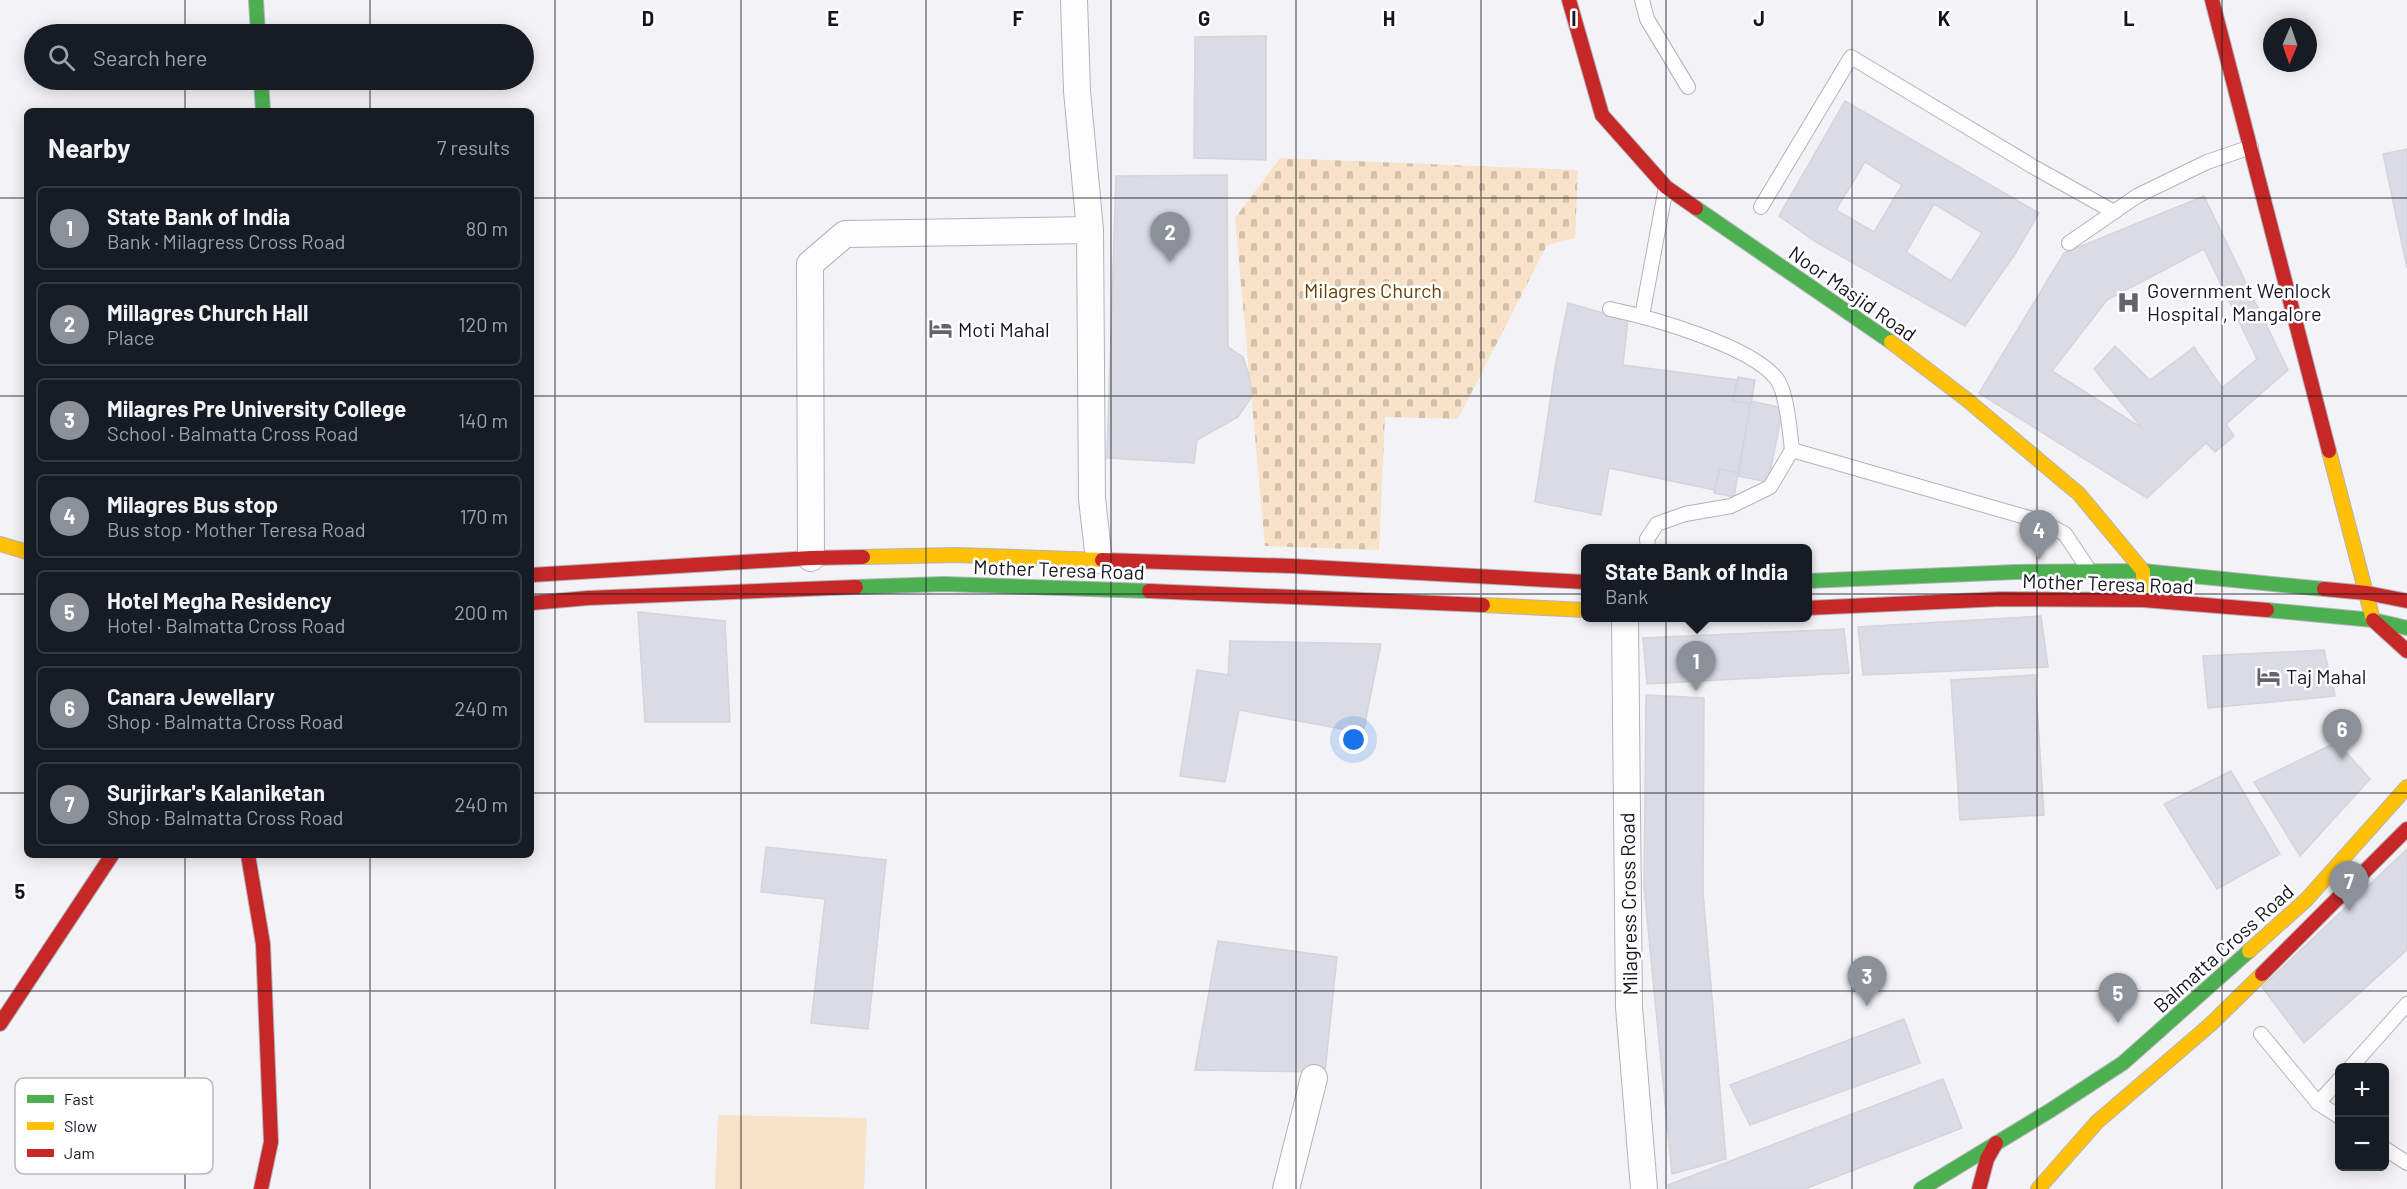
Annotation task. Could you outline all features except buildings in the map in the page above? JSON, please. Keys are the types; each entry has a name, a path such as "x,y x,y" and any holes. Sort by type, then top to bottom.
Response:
{"main road":[{"path":"256,0 257,24"},
{"path":"2212,0 2373,620 2407,651"},
{"name":"Noor Masjid Road","path":"1571,1 1602,115 1666,187 1871,327 1966,399 2079,494 2143,572"},
{"path":"262,90 263,108"},
{"path":"0,544 24,551"},
{"path":"534,575 811,558 956,555 1291,566 1581,582"},
{"path":"1812,581 2016,572 2143,572 2367,593 2407,601"},
{"path":"2143,572 2143,600"},
{"name":"Mother Teresa Road","path":"534,603 811,588 944,584 1379,599 1581,610"},
{"name":"Mother Teresa Road","path":"1812,608 2001,599 2143,600 2373,620 2407,628"},
{"name":"Balmatta Cross Road","path":"1921,1189 2123,1063 2306,900 2407,787"},
{"path":"2038,1189 2097,1122 2219,1017 2407,829"},
{"path":"0,1024 110,858"},
{"path":"249,858 263,944 271,1131 271,1142 261,1189"},
{"path":"1979,1189 1987,1159 1996,1143"}],"street":[{"path":"1074,0 1077,92 1090,230 1092,499 1099,560"},
{"path":"811,558 810,264 845,234 1090,230"},
{"name":"Milagress Cross Road","path":"1625,622 1629,1007 1644,1189"},
{"path":"1286,1189 1314,1078"}],"lane":[{"path":"1642,0 1647,19 1688,87"},
{"path":"1761,207 1851,57 2032,166 2114,212"},
{"path":"2069,243 2137,196 2197,167 2251,147"},
{"path":"1642,316 1666,187"},
{"path":"1610,309 1642,316 1721,343 1756,362 1777,379 1787,411 1792,450 1770,487 1731,506 1685,514 1657,524 1647,538 1648,544"},
{"path":"1792,450 2043,522 2065,534 2091,572"},
{"path":"2354,1063 2407,1004"},
{"path":"2262,1034 2318,1102 2335,1114"},
{"path":"2318,1102 2335,1084"},
{"path":"2389,1151 2407,1163"}],"green space":[{"name":"Milagres Church","path":"1280,158 1578,170 1575,238 1547,245 1458,419 1385,417 1379,550 1265,546 1235,218"},
{"path":"718,1115 867,1118 864,1189 715,1189"}],"traffic: fast":[{"path":"256,0 257,24"},
{"path":"262,90 263,108"},
{"path":"1696,208 1891,342"},
{"path":"1812,581 2016,572 2143,571 2324,589"},
{"path":"856,587 944,584 1149,591"},
{"path":"2267,610 2373,620 2407,628"},
{"path":"1921,1189 2123,1063 2249,951"}],"traffic: slow":[{"path":"1891,342 1966,399 2079,494 2143,571 2143,600"},
{"path":"2329,451 2373,620"},
{"path":"0,544 24,551"},
{"path":"863,557 956,555 1102,560"},
{"path":"1483,605 1581,610"},
{"path":"2249,951 2306,900 2407,787"},
{"path":"2038,1189 2097,1122 2211,1024 2262,974"}],"traffic: jam":[{"path":"1569,0 1602,115 1666,187 1696,208"},
{"path":"2212,0 2329,451"},
{"path":"534,575 811,558 863,557"},
{"path":"1102,560 1291,566 1581,582"},
{"path":"534,603 588,598 856,587"},
{"path":"2324,589 2367,593 2407,601"},
{"path":"1149,591 1483,605"},
{"path":"1812,608 2001,599 2143,600 2267,610"},
{"path":"2373,620 2407,651"},
{"path":"2262,974 2407,829"},
{"path":"0,1024 110,858"},
{"path":"249,858 263,944 271,1142 261,1189"},
{"path":"1979,1189 1987,1159 1996,1143"}],"place":[{"name":"Millagres Church Hall","path":"1170,262"},
{"name":"Government Wenlock Hospital , Mangalore","path":"2129,302"},
{"name":"Moti Mahal","path":"940,329"},
{"name":"Milagres Bus stop","path":"2039,560"},
{"name":"Taj Mahal","path":"2268,676"},
{"name":"State Bank of India","path":"1696,691"},
{"name":"Canara Jewellary","path":"2342,759"},
{"name":"Surjirkar's Kalaniketan","path":"2349,911"},
{"name":"Milagres Pre University College","path":"1867,1006"},
{"name":"Hotel Megha Residency","path":"2118,1023"}]}
